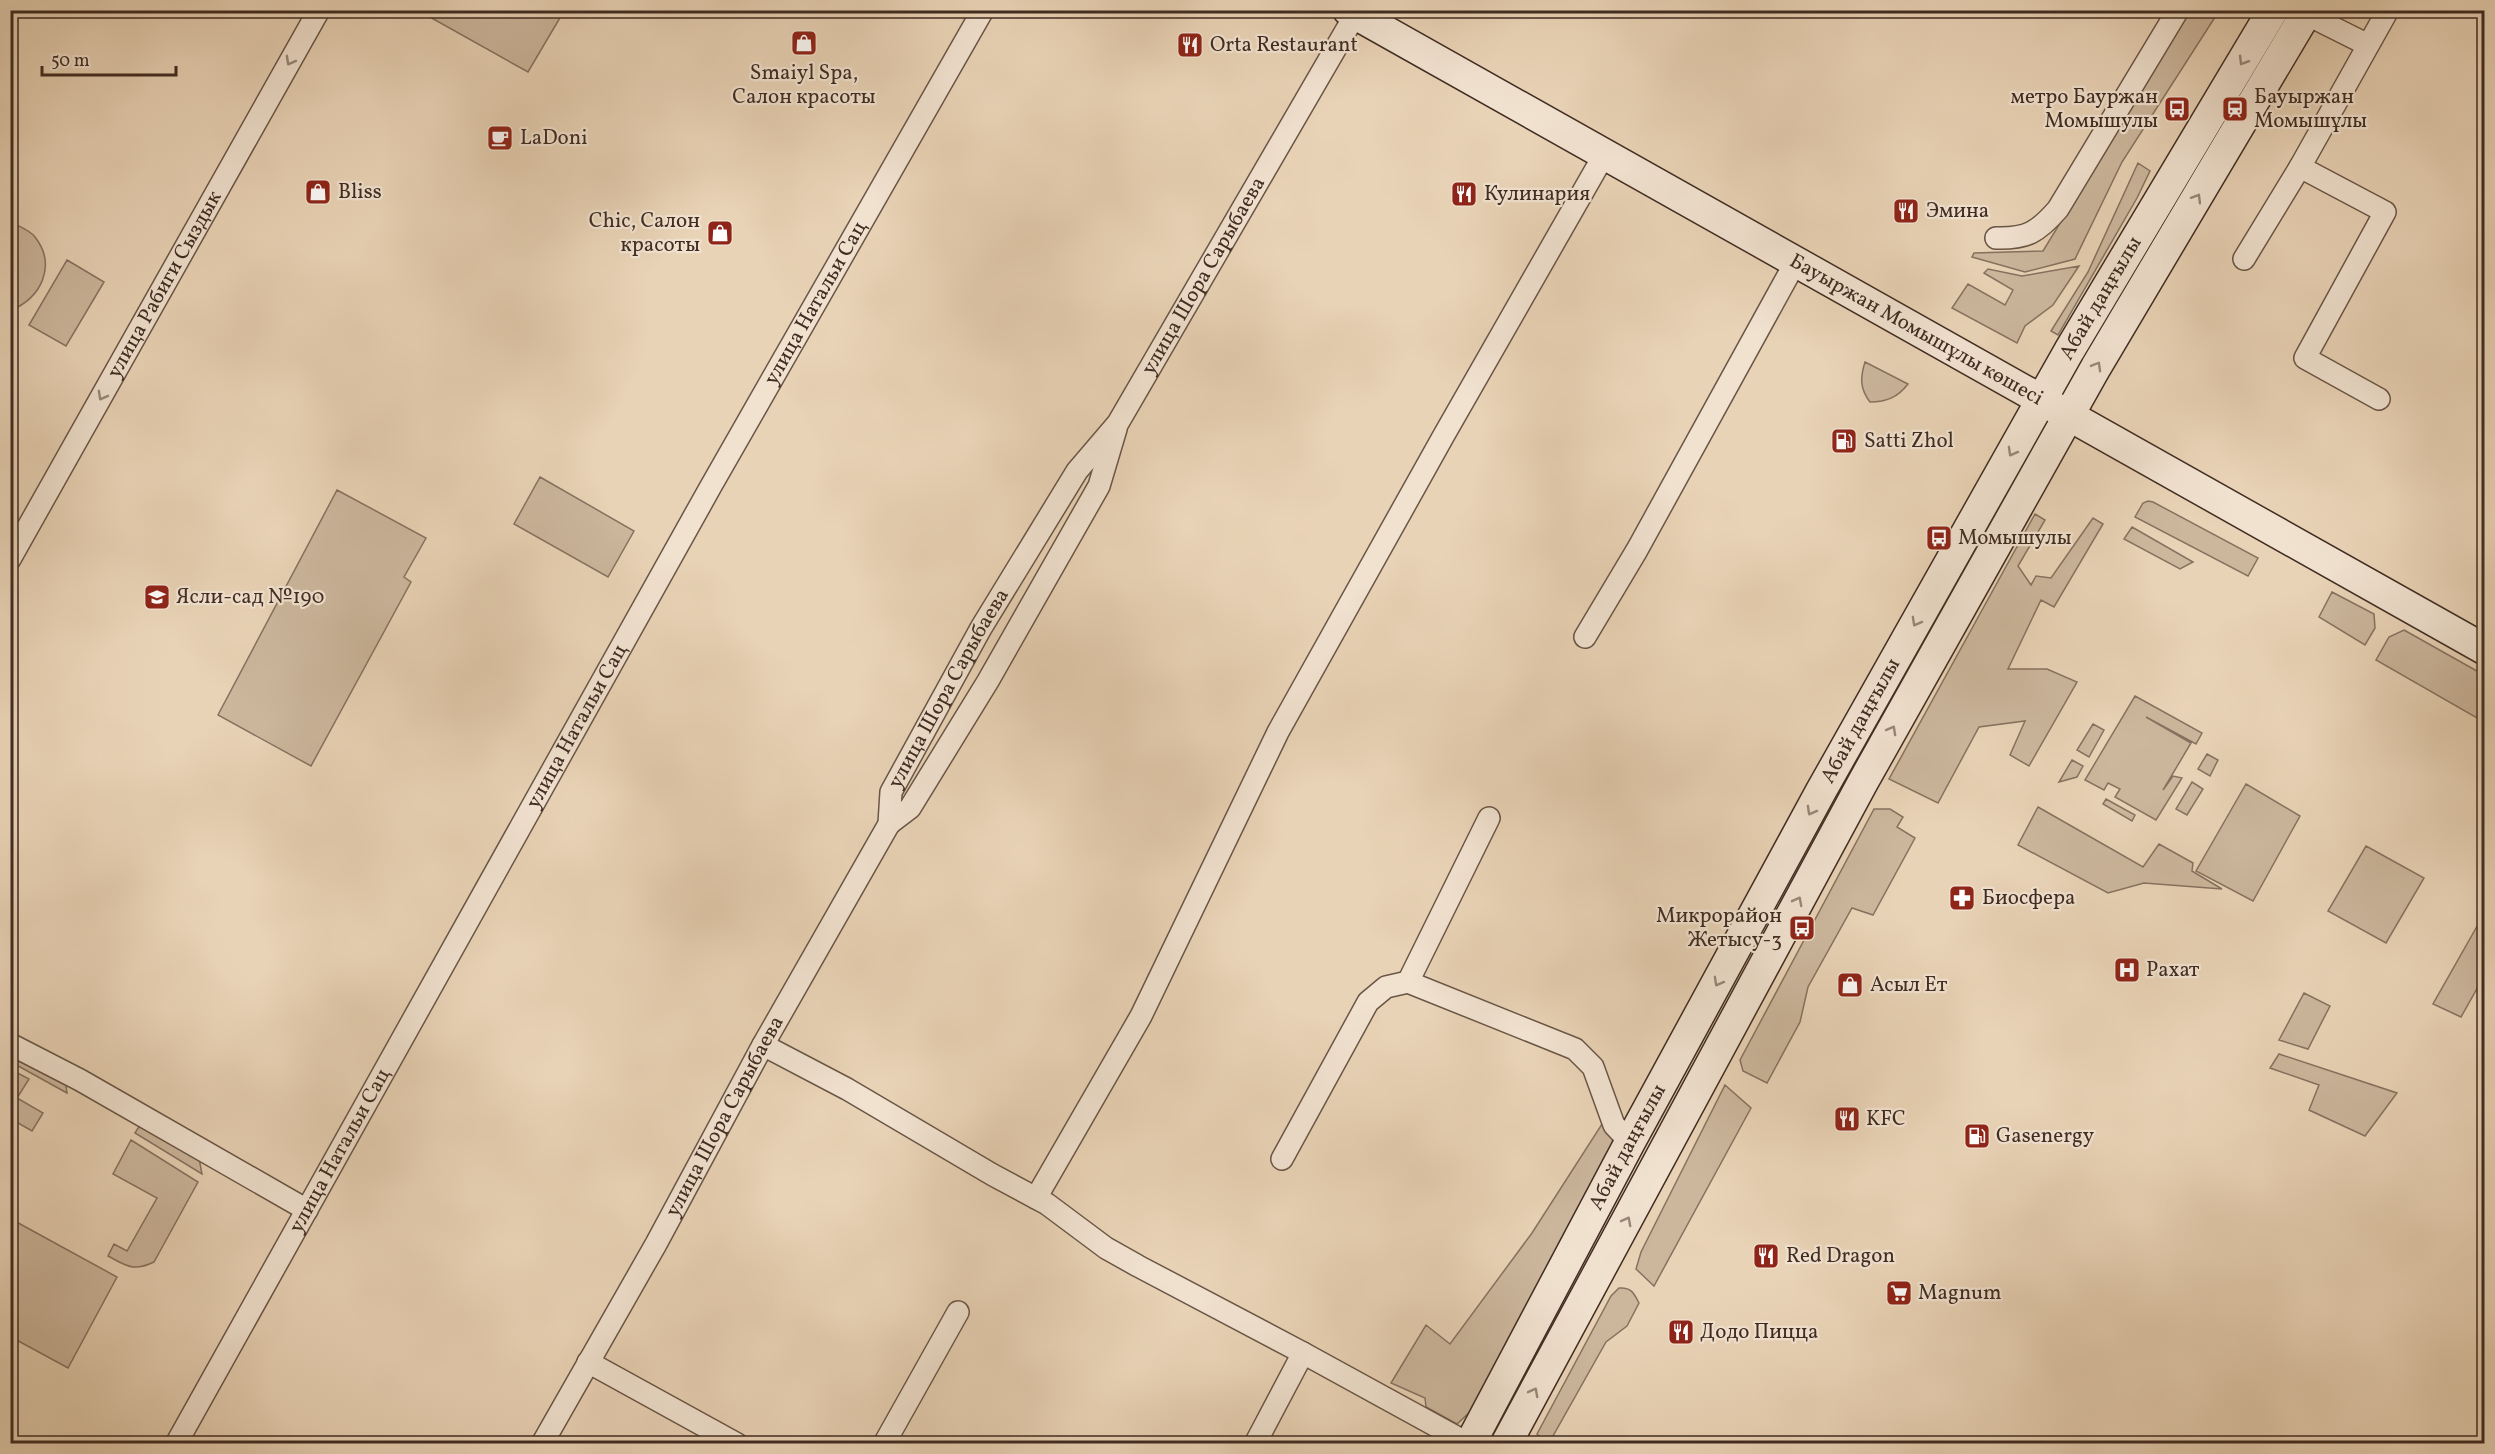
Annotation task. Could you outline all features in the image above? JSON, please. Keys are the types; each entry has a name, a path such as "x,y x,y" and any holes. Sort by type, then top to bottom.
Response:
{"main road":[{"name":"Абай даңғылы","path":"1470,1443 1821,791 2041,401 2273,10"},
{"name":"Абай даңғылы","path":"1506,1443 1857,792 2068,417 2307,12"},
{"name":"Бауыржан Момышұлы көшесі","path":"1351,13 2484,649"}],"street":[{"name":"улица Рабиги Сыздык","path":"10,559 319,10"},
{"name":"улица Натальи Сац","path":"176,1443 711,486 983,10"},
{"path":"1996,238 2017,239 2031,233 2045,224 2058,209 2178,10"},
{"path":"2244,259 2300,167 2388,10"},
{"path":"2307,12 2368,45"},
{"name":"улица Шора Сарыбаева","path":"542,1443 673,1213 763,1045 889,824 891,792 981,628 1077,471 1118,423 1351,13"},
{"path":"1036,1198 1141,1016 1278,732 1604,155"},
{"path":"2300,167 2385,212 2305,358 2379,399"},
{"path":"1586,637 1637,550 1795,263"},
{"path":"889,824 910,808 988,681 1100,486 1118,423"},
{"path":"1408,982 1489,818"},
{"path":"1282,1159 1368,1002 1386,987 1408,982 1575,1049 1593,1066 1614,1125 1630,1142"},
{"path":"10,1044 80,1080 307,1210"},
{"path":"763,1045 847,1089 1036,1198 1106,1248 1470,1443"},
{"path":"884,1443 958,1312"},
{"path":"1255,1443 1303,1353"},
{"path":"588,1362 737,1443"}],"shaded area":[{"path":"419,11 564,11 528,72"},
{"path":"2190,11 2219,11 2122,162 2075,259 2025,272 1972,257 1974,253 2043,251"},
{"path":"2138,163 2150,171 2137,198 2058,335 2051,331 2088,272"},
{"path":"11,222 35,237 42,248 45,270 38,289 22,305 11,310"},
{"path":"67,260 104,282 66,346 29,325"},
{"path":"2079,266 2053,305 2025,326 2017,343 1952,308 1968,284 2005,305 2013,290 1984,273 1988,269 2022,276"},
{"path":"1865,362 1908,384 1892,398 1870,402 1864,393 1862,383"},
{"path":"540,477 634,531 608,577 514,524"},
{"path":"337,490 426,538 404,577 411,582 311,766 218,715"},
{"path":"2148,501 2258,558 2248,576 2135,517 2143,503"},
{"path":"2035,514 2045,520 2018,566 2031,585 2036,576 2051,578 2093,518 2103,524 2054,607 2041,600 2008,669 2047,669 2077,682 2029,766 2010,755 2025,721 1979,727 1938,803 1889,779"},
{"path":"2132,527 2193,562 2180,569 2124,539"},
{"path":"2332,592 2374,614 2375,628 2365,645 2319,617"},
{"path":"2404,630 2484,675 2484,722 2376,660 2389,637"},
{"path":"2135,696 2202,733 2196,744 2146,717 2191,743 2163,790 2173,776 2182,778 2156,820 2115,797 2120,789 2108,783 2104,790 2085,780"},
{"path":"2093,724 2104,730 2089,757 2077,750"},
{"path":"2207,754 2218,760 2210,776 2198,769"},
{"path":"2072,760 2083,766 2077,777 2059,782"},
{"path":"2192,782 2203,789 2187,815 2176,809"},
{"path":"2246,784 2300,816 2253,901 2196,871"},
{"path":"2106,799 2135,815 2132,821 2103,804"},
{"path":"2038,807 2143,867 2159,844 2193,863 2192,871 2222,889 2144,883 2108,893 2018,845"},
{"path":"1874,809 1890,809 1903,817 1897,827 1915,838 1873,915 1852,908 1808,987 1800,1022 1767,1083 1743,1071 1740,1060"},
{"path":"2366,846 2424,878 2386,943 2328,911"},
{"path":"2484,914 2484,976 2461,1017 2433,1004"},
{"path":"2304,993 2330,1006 2308,1049 2279,1040"},
{"path":"10,1048 65,1079 67,1093 11,1062"},
{"path":"2279,1054 2397,1093 2365,1136 2309,1110 2319,1085 2270,1068"},
{"path":"10,1069 29,1079 17,1098 43,1113 32,1131 11,1119"},
{"path":"1725,1085 1751,1108 1654,1286 1636,1269 1641,1252"},
{"path":"1602,1124 1621,1150 1490,1393 1457,1424 1426,1407 1425,1398 1391,1383 1426,1325 1450,1344 1532,1233"},
{"path":"143,1126 198,1153 202,1174 135,1133"},
{"path":"131,1140 198,1182 154,1262 141,1267 125,1265 108,1256 114,1244 127,1251 157,1198 113,1174"},
{"path":"11,1219 117,1277 68,1368 11,1337"},
{"path":"1619,1288 1632,1291 1639,1303 1627,1326 1606,1342 1549,1443 1546,1443 1537,1434 1611,1296"}],"place":[{"name":"Smaiyl Spa, Салон красоты","path":"804,43"},
{"name":"Orta Restaurant","path":"1190,45"},
{"name":"метро Бауржан Момышулы","path":"2177,109"},
{"name":"Бауыржан Момышұлы","path":"2235,109"},
{"name":"LaDoni","path":"500,138"},
{"name":"Bliss","path":"318,192"},
{"name":"Кулинария","path":"1464,194"},
{"name":"Эмина","path":"1906,211"},
{"name":"Chic, Салон красоты","path":"720,233"},
{"name":"Satti Zhol","path":"1844,441"},
{"name":"Момышулы","path":"1939,538"},
{"name":"Ясли-сад №190","path":"157,597"},
{"name":"Биосфера","path":"1962,898"},
{"name":"Микрорайон Жетысу-3","path":"1802,928"},
{"name":"Рахат","path":"2127,970"},
{"name":"Асыл Ет","path":"1850,985"},
{"name":"KFC","path":"1847,1119"},
{"name":"Gasenergy","path":"1977,1136"},
{"name":"Red Dragon","path":"1766,1256"},
{"name":"Magnum","path":"1899,1293"},
{"name":"Додо Пицца","path":"1681,1332"}]}
